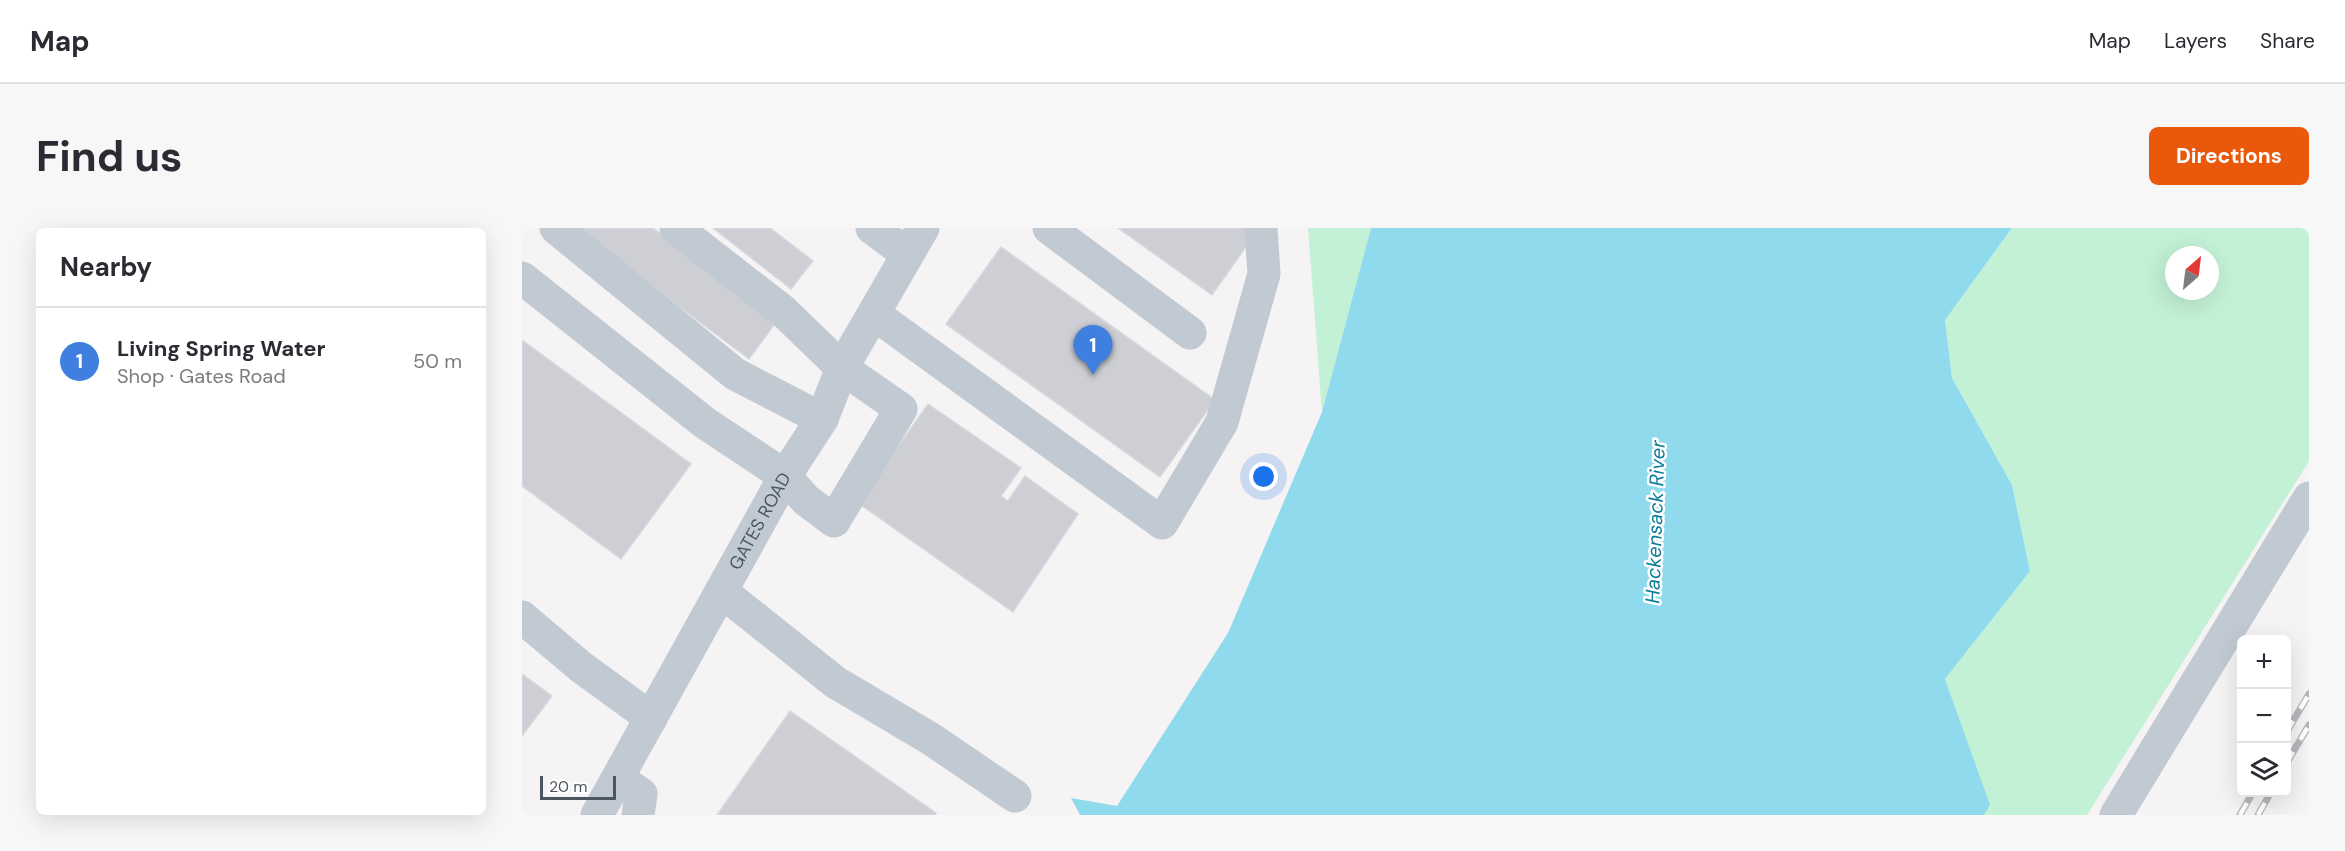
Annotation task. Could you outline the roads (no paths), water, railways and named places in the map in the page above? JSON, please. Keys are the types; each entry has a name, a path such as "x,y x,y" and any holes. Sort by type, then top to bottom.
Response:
{"street":[{"path":"556,228 735,374 822,419"},
{"path":"522,278 705,423 785,476 806,500 834,521 901,409 842,368 783,311 676,228"},
{"path":"872,228 915,241"},
{"path":"1049,228 1190,333"},
{"path":"874,314 1162,523 1222,423 1264,274 1261,228"},
{"name":"GATES ROAD","path":"597,815 785,476 822,419 842,368 915,241"},
{"path":"2116,815 2309,498"},
{"path":"722,591 836,682 931,740 1015,796"},
{"path":"522,617 582,667 651,718"},
{"path":"618,778 640,794 638,815"}],"water":[{"name":"Hackensack River","path":"1371,228 2012,228 1945,320 1952,378 2012,485 2030,571 1945,679 1990,805 1984,815 1080,815 1071,798 1117,806 1228,633 1322,412"}],"railway":[{"path":"2291,725 2309,694"},
{"path":"2291,756 2309,725"},
{"path":"2240,815 2250,797"},
{"path":"2258,815 2268,797"}],"place":[{"name":"Living Spring Water","path":"1093,375"}]}
